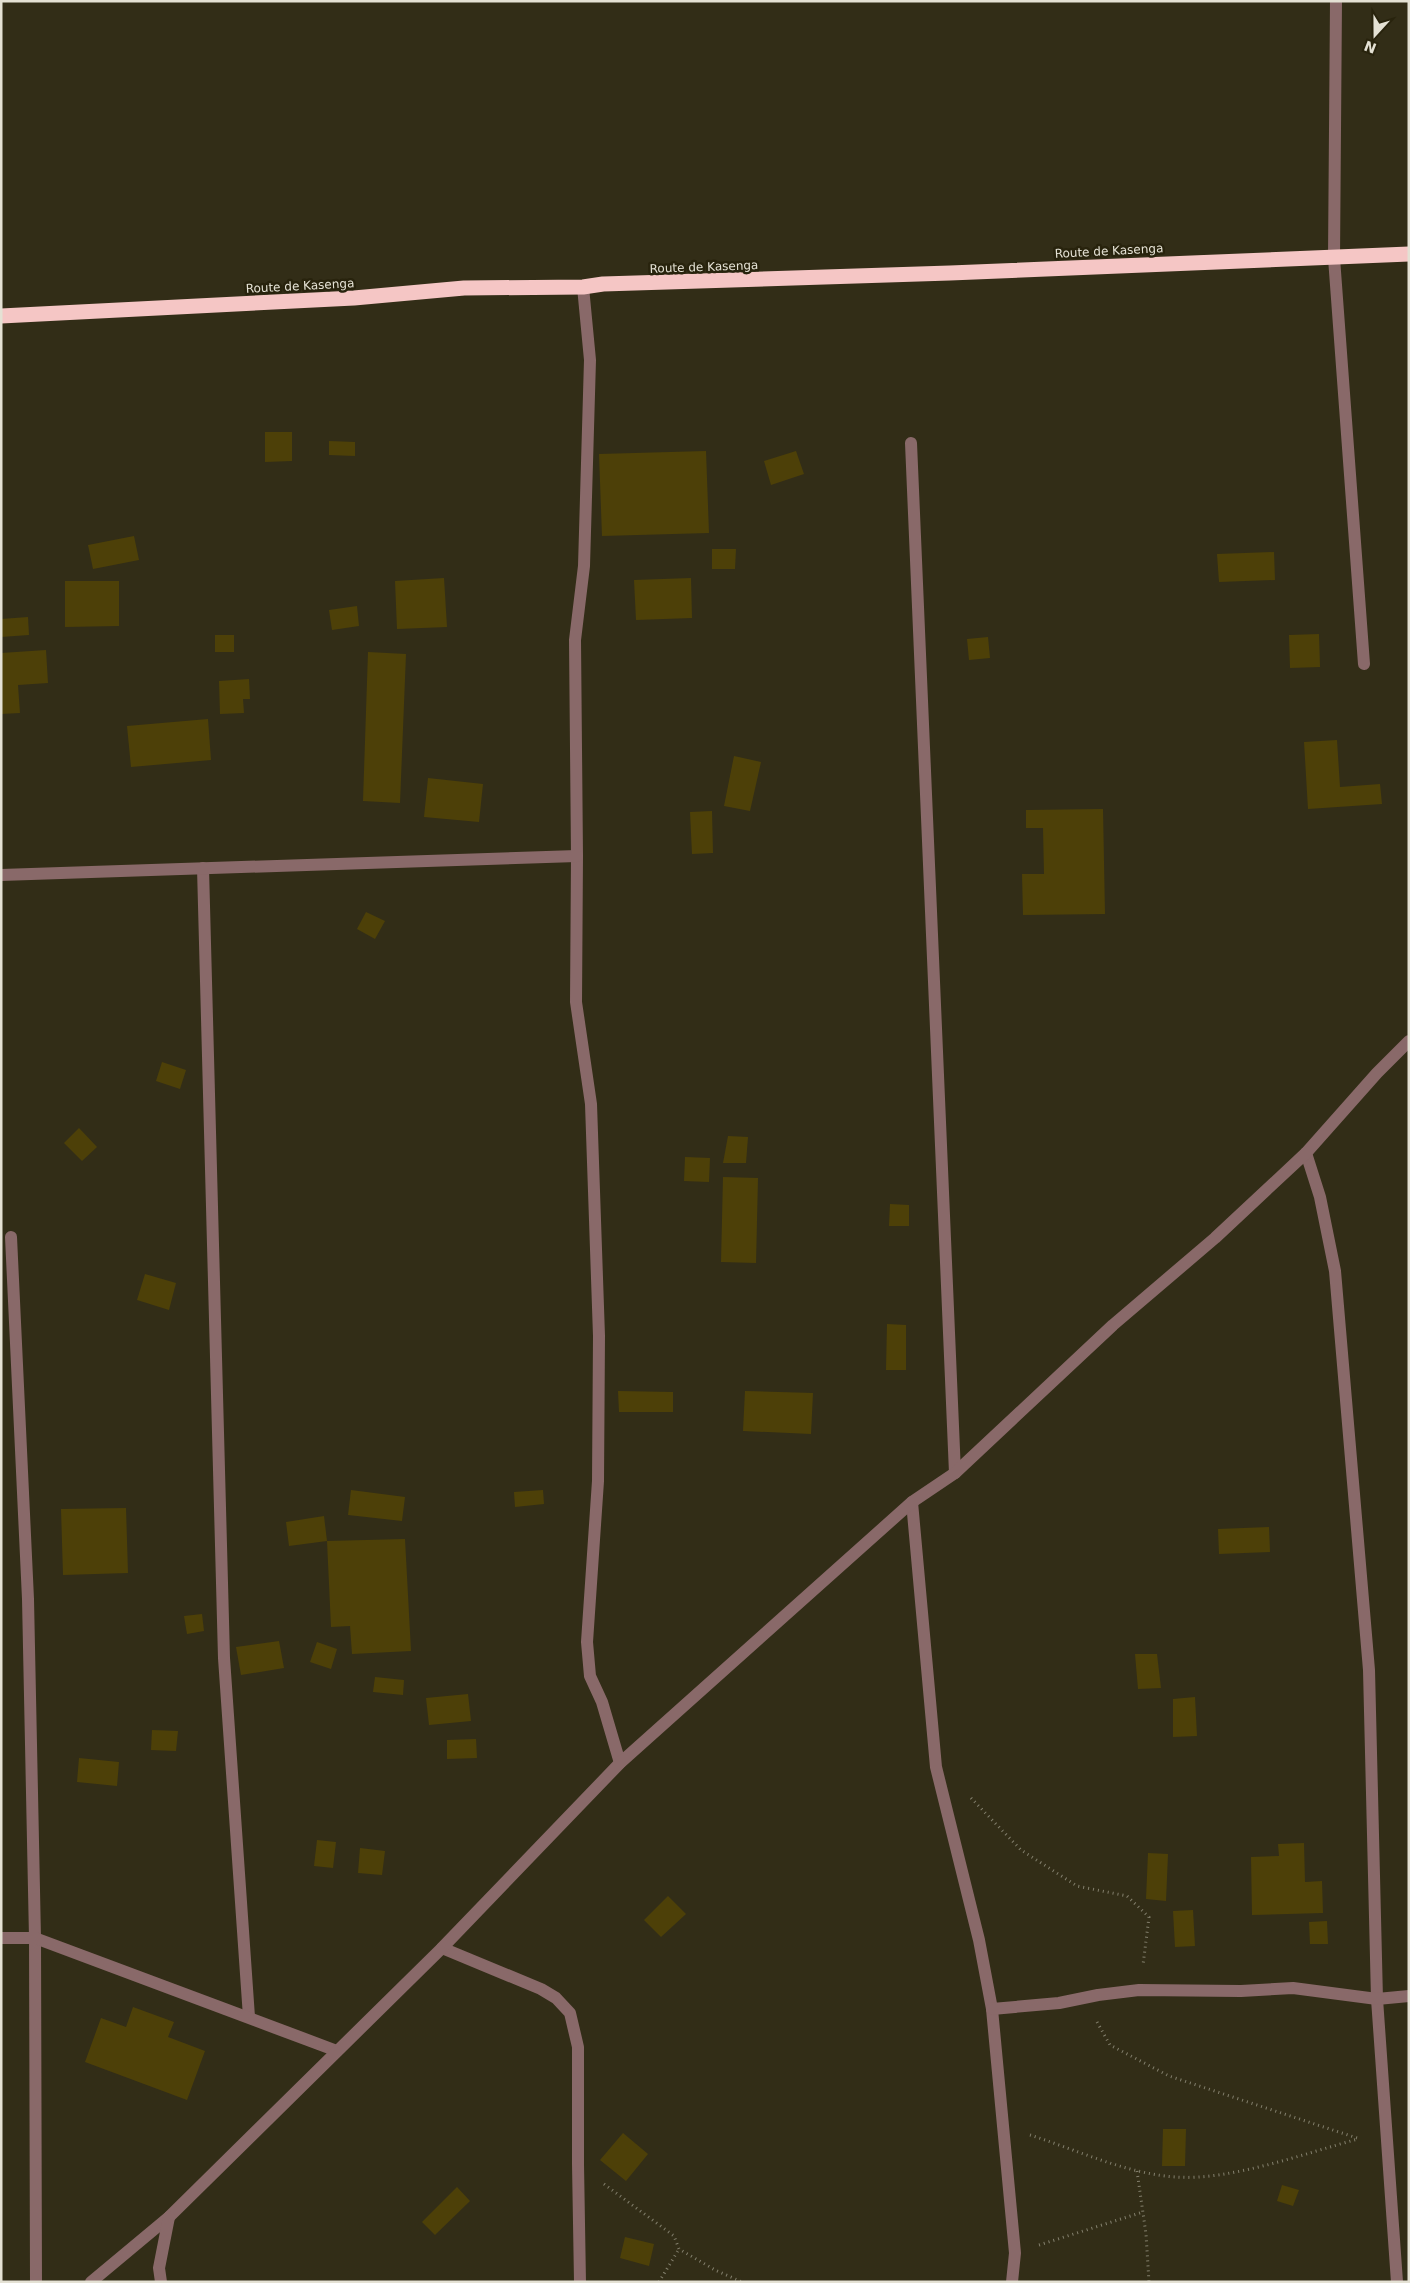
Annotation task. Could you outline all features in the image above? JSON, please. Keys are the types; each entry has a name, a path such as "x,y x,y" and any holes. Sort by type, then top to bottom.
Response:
{"highway":[{"name":"Route de Kasenga","path":"1,316 354,298 464,288 584,287 603,284 704,282 1409,254"}],"street":[{"path":"1336,1 1334,258 1364,664"},
{"path":"584,287 590,360 584,566 575,640 576,1002 591,1104 599,1336 598,1481 587,1642 590,1676 602,1702 620,1763"},
{"path":"911,443 955,1473"},
{"path":"1,875 577,856"},
{"path":"203,868 224,1658 250,2017"},
{"path":"91,2282 168,2217 337,2052 442,1948 620,1763 912,1502 955,1473 1113,1325 1215,1238 1306,1153 1377,1073 1409,1041"},
{"path":"1306,1153 1320,1197 1335,1271 1351,1446 1369,1670 1377,1998 1397,2282"},
{"path":"10,1236 28,1599 35,1938 36,2282"},
{"path":"912,1502 936,1767 979,1940 992,2009 1015,2253 1012,2282"},
{"path":"1,1938 35,1938 250,2017 337,2052"},
{"path":"442,1948 541,1989 556,1998 570,2013 578,2047 580,2282"},
{"path":"992,2009 1059,2003 1098,1995 1140,1990 1241,1991 1293,1988 1377,1998 1409,1996"},
{"path":"161,2282 159,2268 168,2217"}],"path":[{"path":"970,1798 1021,1850 1077,1886 1126,1896 1149,1917 1140,1990"},
{"path":"1059,2003 1094,2016 1110,2045 1169,2076 1358,2139 1387,2144"},
{"path":"1002,2125 1138,2171 1177,2178 1229,2174 1358,2139"},
{"path":"578,2164 674,2236 679,2249 715,2270 742,2282"},
{"path":"1138,2171 1150,2282"},
{"path":"1015,2253 1143,2212"},
{"path":"659,2282 679,2249"}],"building":[{"path":"265,432 292,432 292,461 265,462"},
{"path":"329,441 355,442 355,456 329,455"},
{"path":"706,451 709,533 602,536 599,454"},
{"path":"796,451 804,474 771,485 764,461"},
{"path":"134,536 139,560 93,569 88,545"},
{"path":"712,549 736,549 735,569 712,569"},
{"path":"1274,552 1275,580 1219,582 1217,554"},
{"path":"444,578 447,627 397,629 395,581"},
{"path":"691,578 692,618 636,620 634,580"},
{"path":"65,581 119,581 119,626 65,627"},
{"path":"357,606 359,626 332,630 329,610"},
{"path":"28,617 29,635 1,637 1,619"},
{"path":"1319,634 1320,667 1290,668 1289,635"},
{"path":"215,635 234,635 234,652 215,652"},
{"path":"988,637 990,658 969,660 967,639"},
{"path":"46,650 48,683 18,685 20,713 1,714 1,653"},
{"path":"368,652 406,654 400,803 363,801"},
{"path":"249,679 250,699 243,699 244,713 220,714 219,681"},
{"path":"208,719 211,760 131,767 127,726"},
{"path":"1337,740 1340,787 1380,784 1382,804 1308,809 1304,742"},
{"path":"734,756 761,762 750,811 724,806"},
{"path":"428,778 483,784 479,822 424,817"},
{"path":"1103,809 1105,914 1023,915 1022,874 1044,874 1043,828 1026,828 1026,810"},
{"path":"712,811 713,853 692,854 690,812"},
{"path":"366,912 385,921 375,939 357,929"},
{"path":"162,1062 186,1070 180,1089 156,1081"},
{"path":"79,1128 97,1147 82,1161 64,1143"},
{"path":"728,1136 748,1137 746,1163 723,1163"},
{"path":"685,1157 710,1158 709,1182 684,1181"},
{"path":"723,1177 758,1178 756,1263 721,1262"},
{"path":"890,1204 909,1205 909,1226 889,1226"},
{"path":"145,1274 176,1283 169,1310 137,1300"},
{"path":"887,1324 906,1325 906,1370 886,1370"},
{"path":"618,1391 673,1392 673,1412 619,1412"},
{"path":"745,1391 813,1393 811,1434 743,1431"},
{"path":"351,1490 405,1497 402,1521 348,1515"},
{"path":"543,1490 544,1504 515,1507 514,1492"},
{"path":"126,1508 128,1573 63,1575 61,1509"},
{"path":"324,1516 327,1541 289,1546 286,1522"},
{"path":"1269,1527 1270,1552 1219,1554 1218,1529"},
{"path":"405,1539 411,1651 352,1654 350,1626 331,1627 327,1541"},
{"path":"202,1614 204,1631 187,1634 184,1616"},
{"path":"279,1641 284,1668 241,1675 236,1647"},
{"path":"317,1642 337,1649 331,1669 310,1662"},
{"path":"1135,1654 1157,1654 1161,1688 1138,1689"},
{"path":"375,1677 404,1680 403,1695 373,1692"},
{"path":"468,1694 471,1721 429,1725 426,1698"},
{"path":"1195,1697 1197,1736 1173,1737 1173,1699"},
{"path":"152,1730 178,1731 176,1751 151,1750"},
{"path":"476,1739 477,1758 447,1759 447,1740"},
{"path":"79,1758 119,1762 117,1786 77,1782"},
{"path":"317,1840 336,1842 333,1868 314,1866"},
{"path":"1304,1843 1305,1882 1322,1881 1323,1913 1252,1915 1251,1857 1279,1856 1278,1844"},
{"path":"360,1848 385,1851 382,1875 358,1873"},
{"path":"1148,1853 1168,1854 1166,1901 1146,1899"},
{"path":"668,1896 686,1914 661,1937 644,1920"},
{"path":"1193,1910 1195,1946 1175,1947 1173,1911"},
{"path":"1327,1921 1328,1944 1310,1944 1309,1922"},
{"path":"133,2007 174,2022 168,2037 205,2051 187,2100 85,2062 101,2018 126,2027"},
{"path":"1163,2129 1186,2129 1185,2166 1162,2166"},
{"path":"623,2133 648,2154 626,2181 600,2160"},
{"path":"1282,2185 1299,2190 1293,2206 1277,2201"},
{"path":"457,2187 470,2201 435,2235 422,2222"},
{"path":"625,2237 654,2244 649,2266 620,2258"}]}
